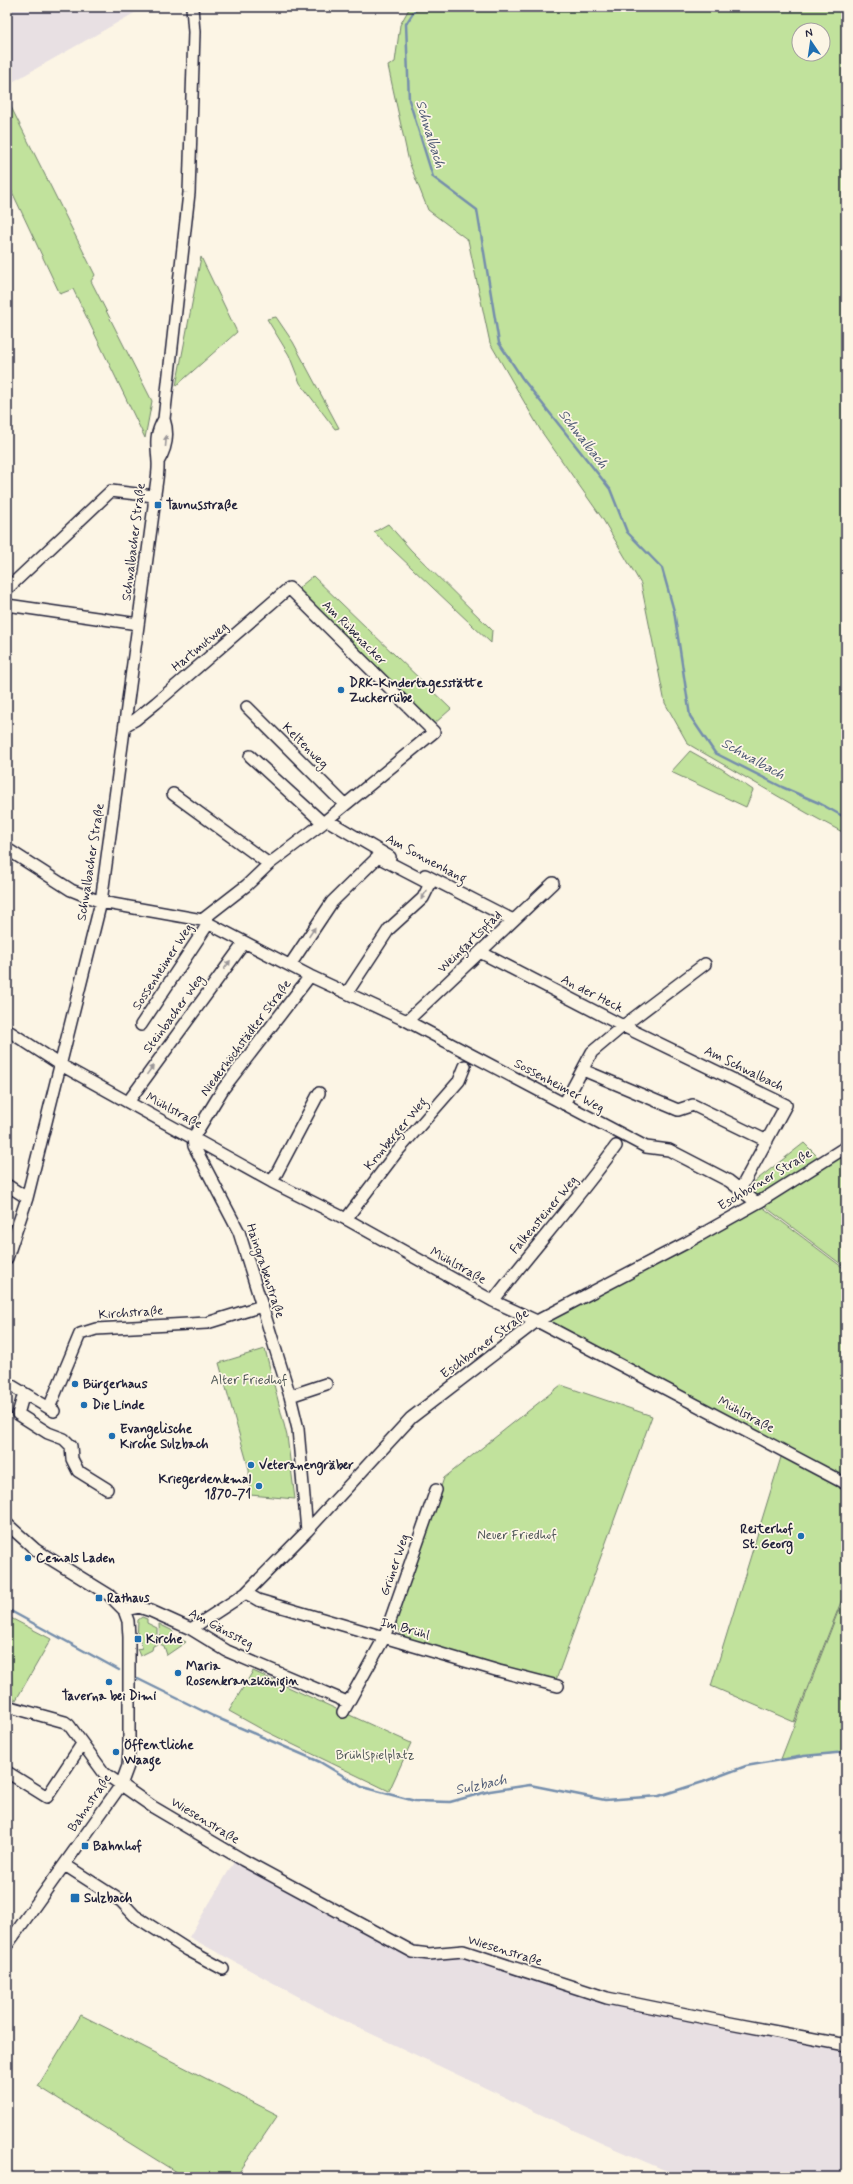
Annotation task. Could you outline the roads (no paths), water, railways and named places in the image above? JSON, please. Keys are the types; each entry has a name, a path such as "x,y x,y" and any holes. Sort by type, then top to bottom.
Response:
{"street":[{"name":"Schwalbacher Straße","path":"7,1258 27,1198 101,902 126,725 128,695 158,462 156,451 158,430 164,415 189,193 194,32 192,7"},
{"path":"7,589 111,491 154,496"},
{"name":"Hartmutweg","path":"126,725 135,720 156,703 288,588"},
{"name":"Am Rübenacker","path":"288,588 434,732 344,804"},
{"path":"7,605 138,624"},
{"name":"Keltenweg","path":"247,707 344,804"},
{"path":"250,756 325,822"},
{"path":"173,794 269,864"},
{"path":"205,922 269,864 325,822 344,804"},
{"name":"Am Sonnenhang","path":"325,822 413,870 513,920"},
{"name":"Sossenheimer Weg","path":"7,849 71,890 101,902 205,922 310,976 407,1021 646,1147 669,1150 729,1181 757,1203"},
{"path":"290,965 332,902 378,857 430,884 423,898 390,929 347,993"},
{"name":"Weingartspfad","path":"407,1021 554,883"},
{"name":"Sossenheimer Weg","path":"141,1026 205,922"},
{"name":"Steinbacher Weg","path":"128,1102 244,943"},
{"name":"An der Heck","path":"480,952 623,1026 592,1052 564,1104"},
{"path":"623,1026 705,964"},
{"name":"Niederhöchstädter Straße","path":"193,1138 223,1089 310,976"},
{"name":"Am Schwalbach","path":"623,1026 786,1105 740,1190"},
{"name":"Mühlstraße","path":"7,1030 61,1065 272,1182 346,1219 493,1301 537,1321 616,1365 673,1392 846,1484"},
{"name":"Kronberger Weg","path":"346,1219 396,1153 459,1082 465,1066"},
{"path":"583,1070 678,1110 692,1105 767,1141"},
{"path":"272,1182 319,1093"},
{"name":"Haingrabenstraße","path":"193,1138 194,1146 239,1232 290,1396 298,1429 308,1530"},
{"name":"Falkensteiner Weg","path":"493,1301 526,1258 585,1188 616,1146"},
{"name":"Eschborner Straße","path":"191,1628 246,1593 308,1530 411,1418 537,1321 642,1268 757,1203 846,1147"},
{"path":"7,1185 27,1198"},
{"name":"Kirchstraße","path":"24,1393 52,1410 80,1334 96,1329 119,1330 150,1324 207,1323 262,1306"},
{"path":"7,1383 24,1393 18,1414 48,1433 64,1439 71,1446 72,1459 78,1471 107,1490"},
{"path":"290,1396 326,1384"},
{"name":"Grüner Weg","path":"345,1707 384,1638 436,1490"},
{"path":"7,1524 36,1550 109,1595 124,1610"},
{"name":"Im Brühl","path":"246,1593 258,1600 384,1638 499,1671 558,1686"},
{"name":"Am Gänssteg","path":"124,1610 139,1607 191,1628 227,1651 345,1707"},
{"name":"Bahnstraße","path":"7,1945 121,1784 128,1766 129,1637 128,1621 124,1610"},
{"name":"Wiesenstraße","path":"7,1706 65,1722 104,1773 153,1807 243,1860 413,1952 429,1954 463,1951 606,1998 846,2045"},
{"path":"7,1772 47,1797 82,1744"},
{"path":"64,1865 121,1901 136,1916 188,1950 223,1969"}],"waterway":[{"name":"Schwalbach","path":"417,7 406,24 409,100 433,177 477,210 499,343 522,378 610,489 627,532 662,568 674,611 690,716 715,753 782,787 819,803 846,818"},
{"name":"Sulzbach","path":"7,1609 119,1670"},
{"name":"Sulzbach","path":"138,1679 213,1716 320,1762 362,1787 415,1801 450,1802 490,1791 530,1785 605,1800 659,1796 746,1766 804,1756 846,1752"}],"place":[{"name":"Taunusstraße","path":"158,505"},
{"name":"DRK-Kindertagesstätte Zuckerrübe","path":"341,690"},
{"name":"Bürgerhaus","path":"75,1384"},
{"name":"Die Linde","path":"84,1405"},
{"name":"Evangelische Kirche Sulzbach","path":"112,1436"},
{"name":"Veteranengräber","path":"251,1465"},
{"name":"Kriegerdenkmal 1870-71","path":"259,1486"},
{"name":"Reiterhof St. Georg","path":"801,1536"},
{"name":"Cemals Laden","path":"28,1558"},
{"name":"Rathaus","path":"99,1598"},
{"name":"Kirche","path":"138,1639"},
{"name":"Maria Rosenkranzkönigin","path":"178,1673"},
{"name":"Taverna bei Dimi","path":"109,1682"},
{"name":"Öffentliche Waage","path":"116,1752"},
{"name":"Bahnhof","path":"85,1846"},
{"name":"Sulzbach","path":"75,1898"}],"park label":[{"name":"Alter Friedhof","path":"249,1380"},
{"name":"Neuer Friedhof","path":"517,1535"},
{"name":"Brühlspielplatz","path":"375,1755"}]}
